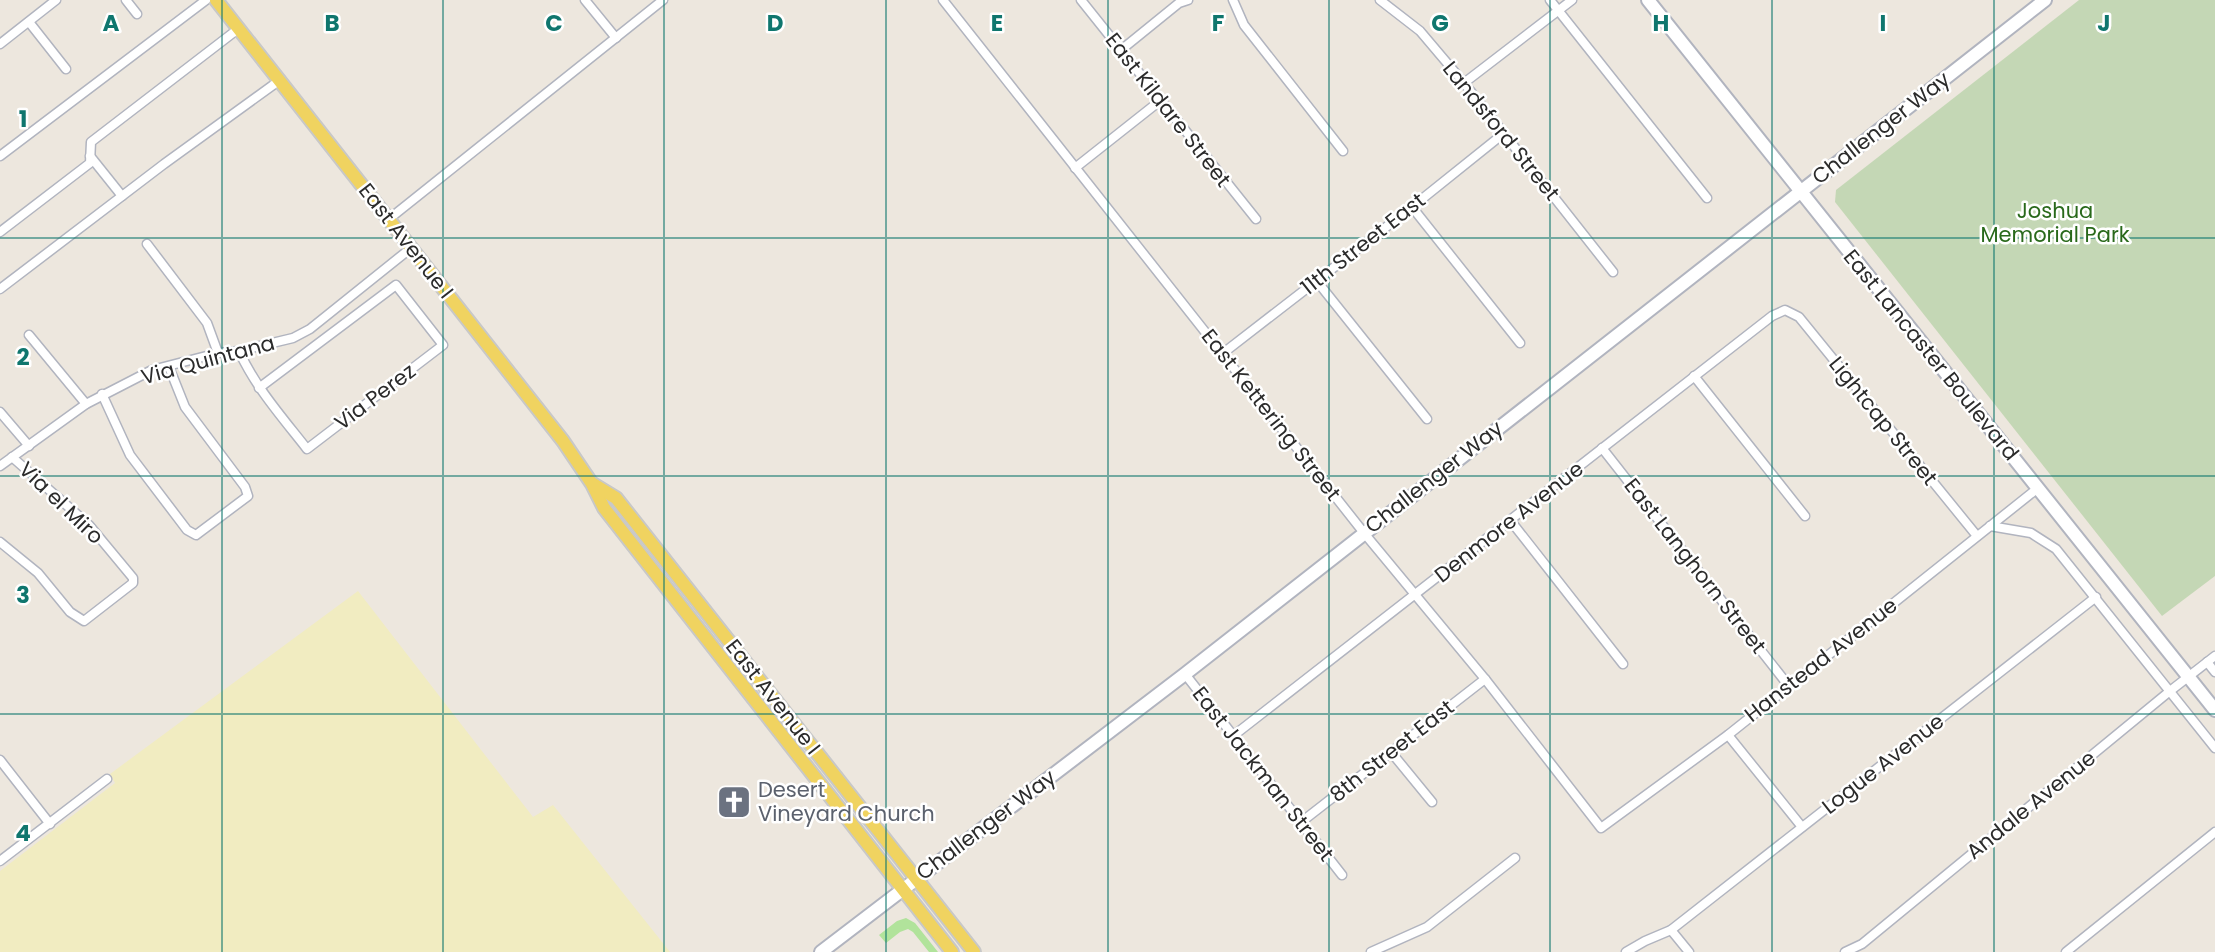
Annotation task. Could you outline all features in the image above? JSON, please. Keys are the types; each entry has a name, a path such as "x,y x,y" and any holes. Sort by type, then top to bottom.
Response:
{"main road":[{"name":"East Avenue I","path":"216,0 563,441 592,484 604,508 952,952"},
{"name":"East Lancaster Boulevard","path":"1648,0 2215,710"},
{"name":"Challenger Way","path":"821,952 1185,674 2045,0"},
{"name":"East Avenue I","path":"592,484 616,498 974,952"},
{"path":"711,645 724,635"}],"street":[{"path":"0,44 56,0"},
{"path":"126,0 137,14"},
{"path":"0,156 206,0"},
{"path":"585,0 616,38"},
{"path":"389,219 663,0"},
{"name":"East Kettering Street","path":"943,0 1601,828"},
{"name":"East Kildare Street","path":"1082,0 1256,219"},
{"path":"1121,50 1178,3 1188,0"},
{"path":"1233,0 1244,25 1343,151"},
{"name":"Landsford Street","path":"1380,0 1420,31 1613,272"},
{"path":"1550,0 1707,198"},
{"path":"1464,83 1572,0"},
{"path":"29,22 66,69"},
{"path":"0,232 90,163 91,142 239,29"},
{"path":"0,289 279,80"},
{"path":"1075,168 1161,100"},
{"name":"11th Street East","path":"1222,354 1503,134"},
{"path":"90,156 122,196"},
{"path":"1412,207 1520,343"},
{"path":"147,244 208,323 218,353"},
{"name":"Via Quintana","path":"0,466 86,404 152,370 293,338 310,329 411,248"},
{"path":"1316,280 1427,419"},
{"name":"Via Perez","path":"396,285 443,345 307,449 259,388 396,285"},
{"name":"Denmore Avenue","path":"1233,736 1694,376 1772,316 1785,310"},
{"name":"Lightcap Street","path":"1785,310 1798,317 1977,536"},
{"path":"29,335 86,404"},
{"path":"239,351 250,376 259,388"},
{"path":"103,394 130,456 187,530 196,535 248,496 245,487 185,407 169,367"},
{"path":"1694,376 1804,516"},
{"name":"Via el Miro","path":"0,412 29,446"},
{"name":"East Langhorn Street","path":"1602,448 1788,685"},
{"name":"Via el Miro","path":"0,542 38,573 70,612 84,621 134,583 133,578 89,525 12,457"},
{"name":"Hanstead Avenue","path":"1601,828 1728,734 2038,488"},
{"path":"1510,520 1623,664"},
{"path":"1990,526 2031,533 2056,549 2215,748"},
{"name":"Logue Avenue","path":"1626,952 1671,930 2095,597"},
{"name":"Andale Avenue","path":"1845,952 1862,944 2215,656"},
{"path":"2207,663 2215,672"},
{"name":"East Jackman Street","path":"1185,674 1342,875"},
{"name":"8th Street East","path":"1300,823 1485,679"},
{"path":"1728,734 1802,827"},
{"path":"1391,752 1432,802"},
{"path":"0,760 50,824"},
{"path":"0,861 107,779"},
{"path":"2066,952 2215,832"},
{"path":"1371,952 1427,927 1515,858"},
{"path":"1671,930 1689,952"}],"green space":[{"name":"Joshua Memorial Park","path":"2079,0 2215,0 2215,576 2162,616 1835,202 1836,190"},
{"path":"906,918 915,923 938,952 929,952 908,929 886,943 879,935 897,921"}],"sand":[{"path":"358,591 533,817 553,805 670,952 0,952 0,871 115,783 110,774"}],"place":[{"name":"Desert Vineyard Church","path":"734,802"}]}
